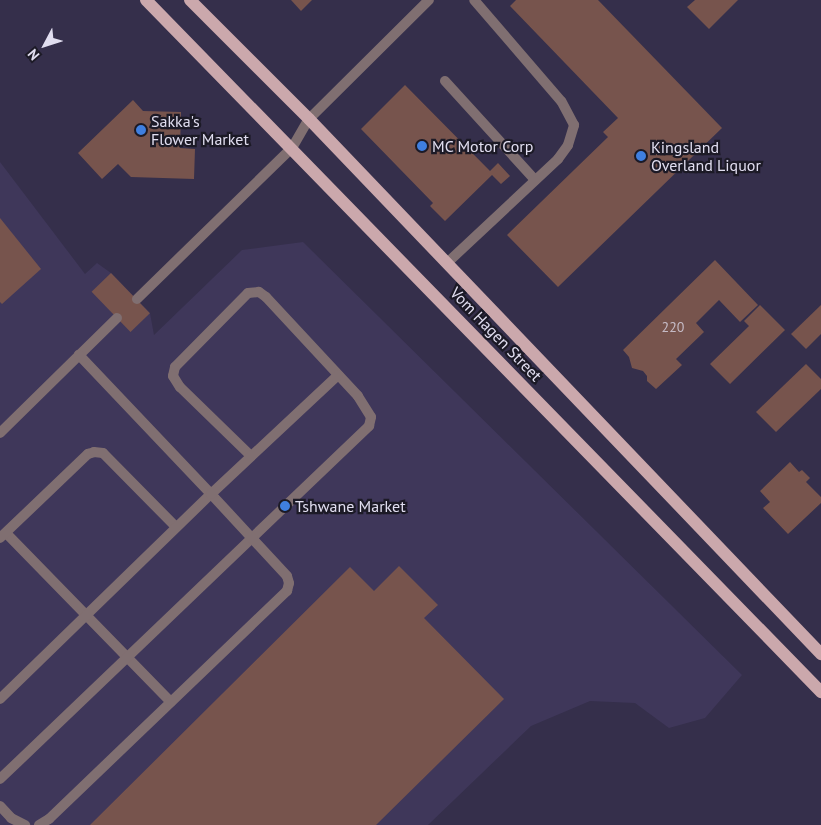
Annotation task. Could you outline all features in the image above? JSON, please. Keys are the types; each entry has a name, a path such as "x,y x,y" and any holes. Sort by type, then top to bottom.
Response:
{"main road":[{"name":"Vom Hagen Street","path":"146,0 821,692"},
{"name":"Vom Hagen Street","path":"190,0 309,119 821,654"}],"street":[{"path":"137,299 292,148 309,119 429,0"},
{"path":"447,263 558,159 568,145 574,125 561,102 474,0"},
{"path":"445,81 535,180"},
{"path":"0,779 369,426 371,417 358,396 266,297 259,292 248,293 175,367 173,376 180,386 251,456"},
{"path":"0,432 117,318"},
{"path":"39,825 49,819 287,590 289,583 287,576 252,537 79,355"},
{"path":"0,699 176,527 338,375"},
{"path":"171,702 86,615 3,535 88,454 94,452 103,453 176,527"},
{"path":"0,806 11,818 26,825"}],"shaded area":[{"name":"Tshwane Market","path":"0,162 85,274 97,263 111,273 150,313 154,335 242,250 303,242 742,675 705,718 669,728 635,703 590,701 531,726 428,825 0,825"}],"building":[{"path":"291,0 312,0 301,11"},
{"name":"Kingsland Overland Liquor","path":"516,0 598,0 722,128 558,287 507,235 608,137 603,132 618,118 510,6"},
{"path":"695,0 738,0 709,29 687,7"},
{"name":"MC Motor Corp","path":"405,85 490,171 498,163 510,176 501,184 492,175 445,221 430,206 433,203 361,129"},
{"name":"Sakka's Flower Market","path":"133,100 143,111 181,112 180,148 195,149 194,179 131,177 118,164 102,179 78,153"},
{"path":"0,218 41,269 2,304 0,302"},
{"path":"715,260 758,305 740,322 719,300 696,323 704,332 676,359 682,365 656,389 647,381 647,376 643,371 632,368 629,357 623,350"},
{"path":"111,273 150,313 130,332 92,292"},
{"path":"760,305 785,330 730,384 710,364 749,326 744,321"},
{"path":"821,305 821,334 806,349 791,334"},
{"path":"806,364 821,379 821,389 776,432 756,412"},
{"path":"790,462 799,472 802,470 810,478 806,482 821,497 821,503 788,534 763,508 770,502 760,491"},
{"path":"399,566 438,605 424,618 504,699 376,825 90,825 350,567 374,591"}],"place":[{"name":"Sakka's Flower Market","path":"141,130"},
{"name":"MC Motor Corp","path":"422,146"},
{"name":"Kingsland Overland Liquor","path":"641,156"},
{"name":"Tshwane Market","path":"285,506"}]}
